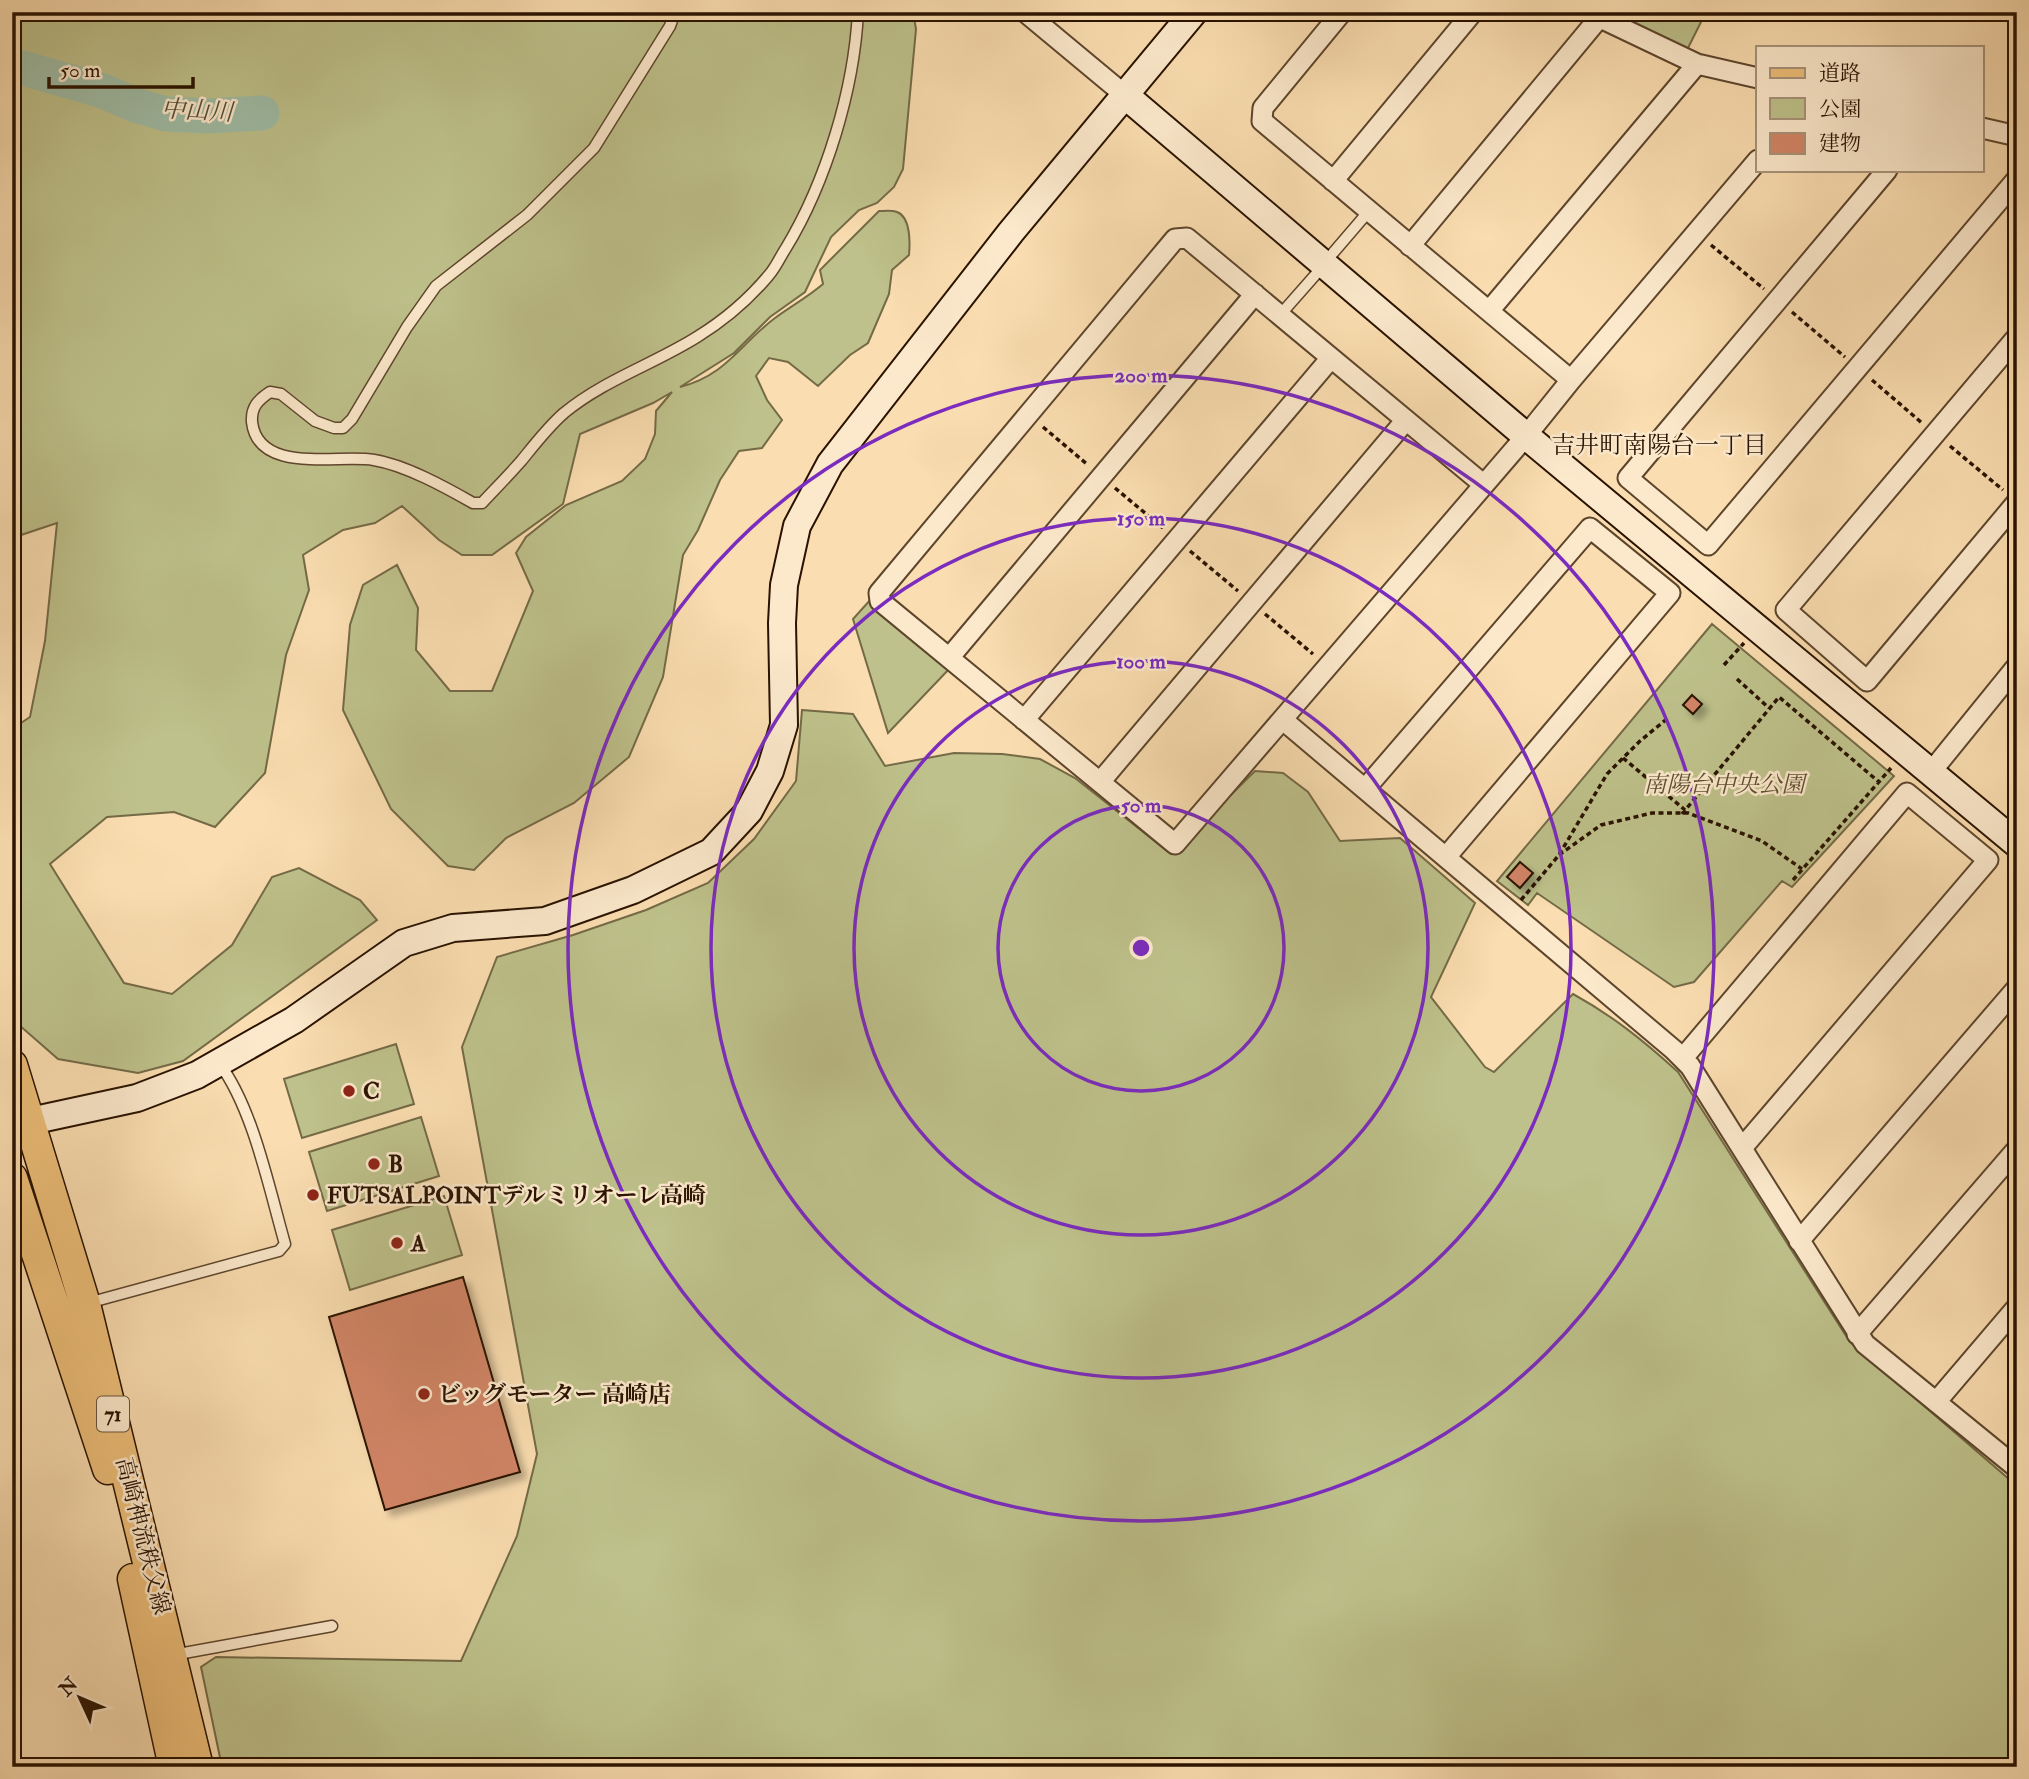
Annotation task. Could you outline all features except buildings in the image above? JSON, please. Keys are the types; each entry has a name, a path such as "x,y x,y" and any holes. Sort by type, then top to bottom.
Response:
{"main road":[{"name":"高崎神流秩父線","path":"12,1065 21,1122 85,1304 198,1767"},
{"name":"高崎神流秩父線","path":"12,1178 112,1481 174,1767"}],"street":[{"path":"1025,12 1527,436 2017,844"},
{"path":"21,1122 137,1098 198,1075 294,1020 404,943 453,928 545,920 633,890 711,852 749,811 770,771 784,725 784,585 797,526 830,464 1011,232 1194,12"},
{"path":"1342,12 1263,108 1262,121 1571,380"},
{"path":"1333,181 1473,12"},
{"path":"1410,246 1593,15 1697,64 1756,78"},
{"path":"1489,311 1697,64"},
{"path":"1983,128 2017,136"},
{"path":"1483,484 1187,238 1175,239 878,593 880,601 1175,844 1527,436 1571,380 1756,162"},
{"path":"1885,172 1629,478 1708,545 2017,179"},
{"path":"949,658 1255,294"},
{"path":"2017,337 1786,610 1867,681 2017,502"},
{"path":"1024,720 1331,358"},
{"path":"1100,782 1406,420"},
{"path":"1365,789 1590,528 1670,593 1446,857"},
{"path":"1931,772 2017,666"},
{"path":"1283,720 1683,1058 1865,1344 2017,1468"},
{"path":"1683,1058 1907,793 1987,860 1742,1148"},
{"path":"1799,1241 2017,988"},
{"path":"1857,1334 2017,1149"},
{"path":"1936,1402 2017,1307"}],"lane":[{"path":"675,12 670,26 594,148 527,215 436,286 407,327 352,419 343,428 334,428 315,421 281,394 270,392 259,399 252,410 252,424 256,436 282,456 296,459 375,460 412,472 472,503 482,503 542,434 565,413 622,375 698,337 737,307 770,274 794,234 824,169 842,106 856,39 858,12"},
{"path":"1333,253 1369,211"},
{"path":"1280,315 1317,273"},
{"path":"85,1304 279,1251 285,1244 245,1110 233,1081 219,1063"},
{"path":"173,1656 332,1626"}],"path":[{"path":"1724,665 1746,640"},
{"path":"1737,679 1770,708"},
{"path":"1683,812 1779,697 1879,782"},
{"path":"1511,912 1559,855 1606,774 1668,718"},
{"path":"1623,758 1683,812"},
{"path":"1793,880 1894,764"},
{"path":"1559,855 1601,825 1652,813 1683,812 1762,841 1802,869"}],"green space":[{"path":"12,12 913,12 916,29 903,169 894,187 877,203 859,210 831,237 805,292 770,317 734,353 680,387 710,375 775,318 823,284 820,270 879,211 893,211 902,215 909,231 909,255 892,270 889,294 868,343 850,355 818,386 788,362 769,358 756,376 767,400 782,420 762,448 739,451 720,480 698,530 683,555 663,677 629,757 574,803 506,838 474,870 448,866 391,809 343,710 350,625 363,585 397,565 418,608 416,650 450,691 492,691 533,591 516,553 526,537 566,505 622,481 645,459 655,434 656,411 672,392 653,403 580,434 563,504 492,555 462,555 439,540 402,506 375,523 343,530 303,555 309,590 286,655 265,773 215,827 174,812 107,817 50,864 124,983 172,994 232,945 272,877 299,868 360,900 377,920 183,1061 138,1073 58,1059 19,1025 12,1009 12,729 30,717 45,641 57,523 12,538"},
{"path":"1600,12 1706,12 1686,52"},
{"path":"872,598 951,667 888,733 853,619"},
{"name":"南陽台中央公園","path":"1712,624 1894,776 1792,887 1782,881 1694,982 1674,987 1537,893 1528,905 1497,881"},
{"path":"802,710 853,714 885,766 954,753 1002,754 1040,759 1075,778 1171,854 1255,771 1283,773 1308,792 1340,841 1400,838 1475,903 1431,997 1485,1067 1494,1072 1573,994 1615,1020 1678,1072 1850,1342 2017,1486 2017,1767 222,1767 201,1667 216,1657 461,1661 517,1536 537,1454 462,1047 497,957 646,910 708,883 754,839 796,781"},
{"name":"C","path":"396,1044 414,1104 302,1138 284,1079"},
{"name":"B","path":"421,1117 439,1176 327,1211 309,1152"},
{"name":"A","path":"444,1196 462,1255 350,1290 332,1230"}],"waterway":[{"name":"中山川","path":"12,65 103,91 135,105 166,114 209,116 262,113"}],"place":[{"name":"C","path":"349,1091"},
{"name":"B","path":"374,1164"},
{"name":"FUTSALPOINTデルミリオーレ高崎","path":"313,1195"},
{"name":"A","path":"397,1243"},
{"name":"ビッグモーター 高崎店","path":"424,1394"}],"district":[{"name":"吉井町南陽台一丁目","path":"1659,445"}]}
